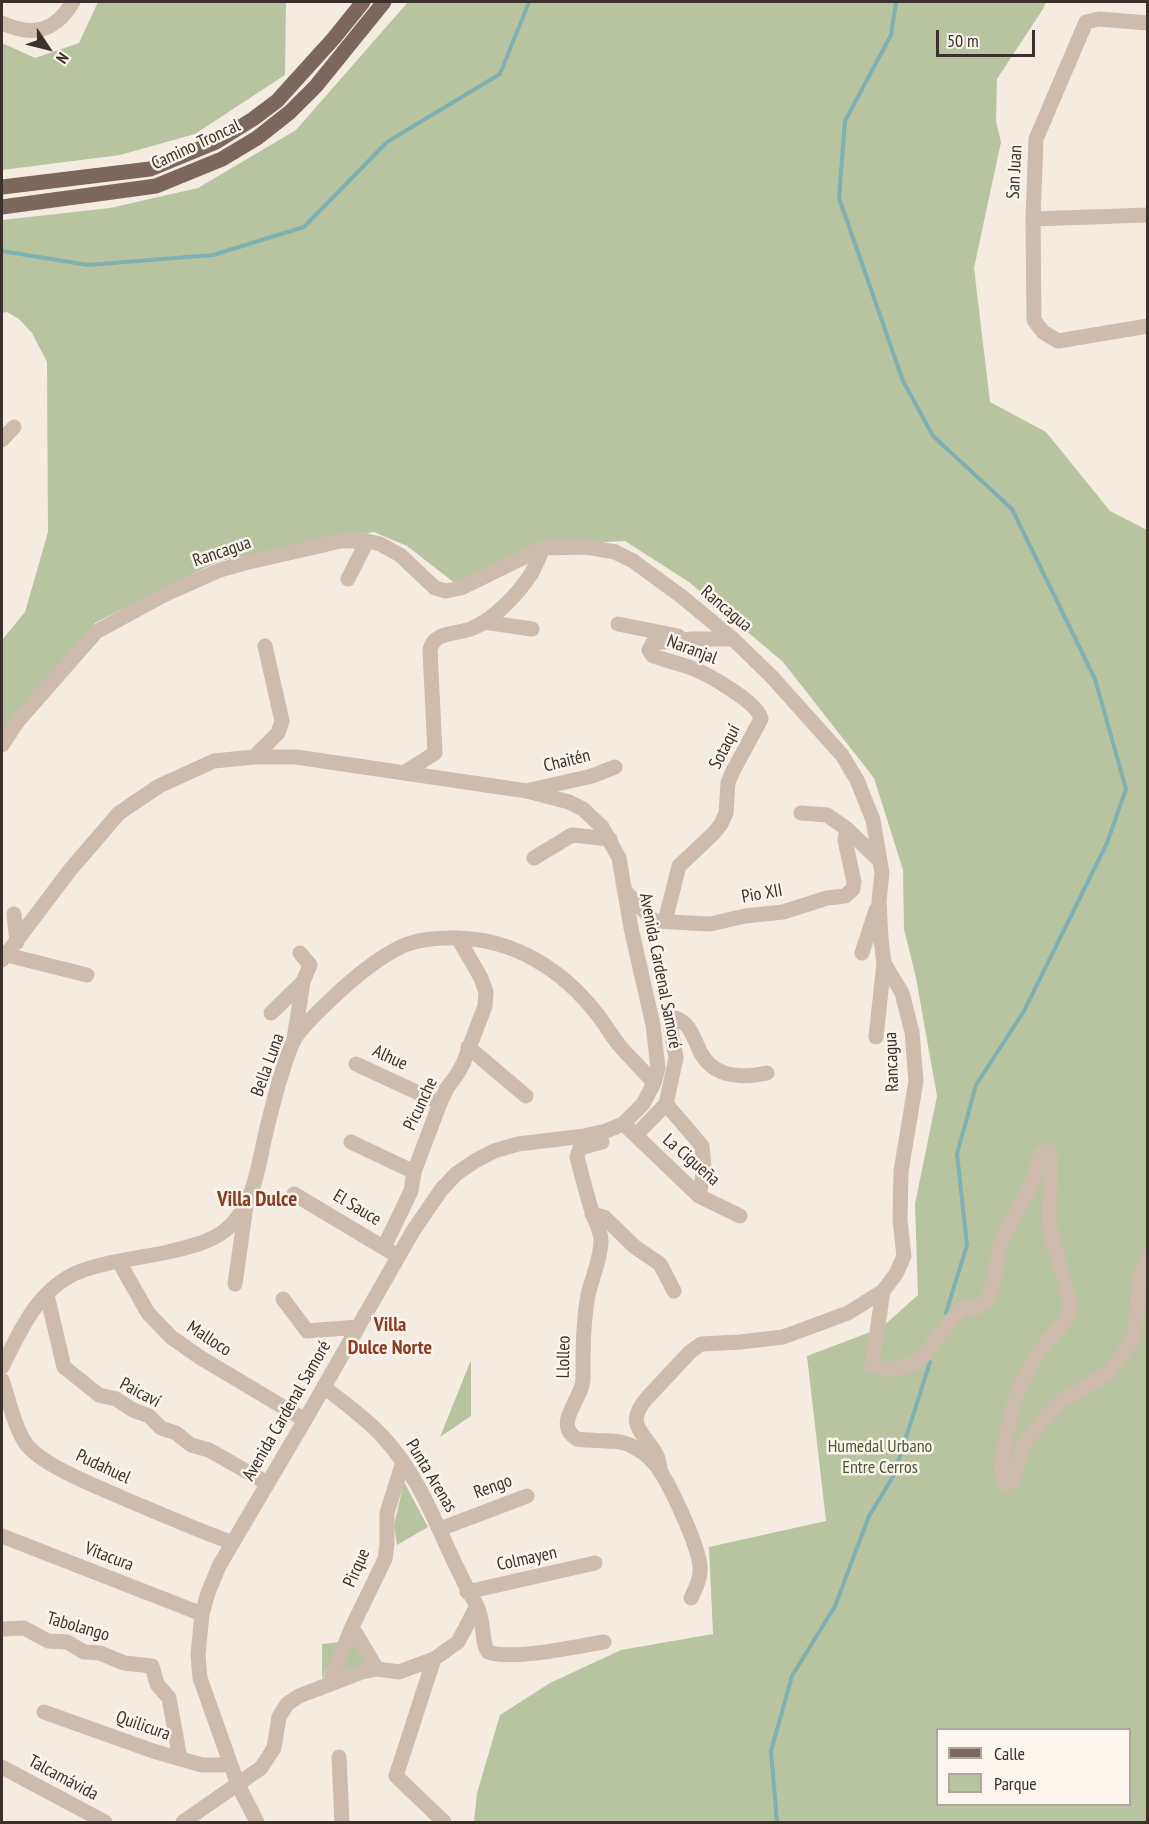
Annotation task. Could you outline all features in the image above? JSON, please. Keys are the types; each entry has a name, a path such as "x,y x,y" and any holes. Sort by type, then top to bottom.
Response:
{"main road":[{"name":"Camino Troncal","path":"2,187 150,169 216,142 253,119 277,100 334,38 363,2"},
{"name":"Camino Troncal","path":"2,207 156,186 222,159 257,138 290,112 316,86 384,2"}],"street":[{"path":"2,23 22,32 37,31 50,27 66,13 73,2"},
{"name":"San Juan","path":"1148,23 1099,19 1086,22 1036,139 1032,219 1034,320 1043,332 1058,341 1148,326"},
{"path":"1032,219 1148,215"},
{"path":"2,440 14,427"},
{"name":"Rancagua","path":"2,745 18,721 96,632 164,595 220,570 341,541 366,541 380,544 400,555 435,588 446,591 460,588 543,548 587,547 615,552 633,561 681,596 733,639 772,676 842,755 857,780 873,820 882,873 879,901 880,939 884,963 902,993 912,1032 916,1081 901,1171 900,1220 904,1256 896,1274 883,1291 848,1313 783,1337 701,1344 690,1352 639,1407 635,1417 639,1430 657,1456 661,1473"},
{"path":"348,579 366,541"},
{"path":"405,772 435,753 430,650 432,642 438,637 472,629 484,622 513,597 532,573 543,548"},
{"path":"484,622 532,629"},
{"name":"Naranjal","path":"618,624 693,639"},
{"name":"Naranjal","path":"733,639 693,639 653,643 649,650 653,656 690,667 708,676 755,708 760,715"},
{"path":"254,757 278,733 282,721 265,646"},
{"name":"Sotaquí","path":"664,921 679,866 721,824 726,813 728,783 759,723 760,715"},
{"name":"Avenida Cardenal Samoré","path":"4,958 69,870 119,813 159,786 214,761 254,757 296,757 528,791 569,802 583,810 602,827 619,858 631,928 653,1025 658,1068 654,1083 643,1104 619,1126 584,1136 518,1144 494,1151 456,1174 441,1190 398,1257 219,1566 202,1614 198,1655 200,1678 238,1785 257,1822"},
{"name":"Chaitén","path":"528,791 592,776 615,767"},
{"path":"801,813 827,815 847,829 880,861"},
{"name":"Pio XII","path":"625,891 654,921 710,924 745,916 783,912 827,898 845,896 853,889 854,882 845,840 847,829"},
{"path":"534,858 572,835 610,839"},
{"path":"862,953 879,901"},
{"path":"14,914 17,942"},
{"name":"Bella Luna","path":"2,1367 34,1308 51,1289 77,1273 186,1248 216,1237 229,1227 246,1206 252,1192 267,1127 294,1039 359,974 390,950 412,942 439,938 478,939 516,949 551,969 580,994 619,1044 654,1083"},
{"name":"Picunche","path":"384,1247 411,1191 414,1172 440,1103 463,1064 485,1006 486,992 481,978 458,938"},
{"path":"294,1039 303,982 310,965 300,953"},
{"path":"4,958 87,975"},
{"path":"876,1037 884,963"},
{"path":"271,1013 303,982"},
{"path":"637,1134 666,1104 676,1058 670,1023 675,1018 687,1027 703,1057 712,1066 724,1073 739,1076 767,1073"},
{"path":"468,1047 526,1096"},
{"name":"Alhue","path":"357,1064 440,1103"},
{"path":"666,1104 702,1146 704,1168 699,1196"},
{"name":"La Cigueña","path":"619,1126 637,1134 648,1148 699,1196 740,1216"},
{"name":"Llolleo","path":"619,1126 612,1139 583,1147 577,1154 592,1214 601,1239 600,1254 591,1282 584,1320 583,1384 579,1398 567,1419 567,1428 577,1439 624,1443 633,1446 646,1455 661,1473"},
{"path":"351,1142 414,1172"},
{"path":"883,1291 872,1365 878,1368 895,1368 912,1365 920,1360 958,1312 966,1307 976,1308 986,1300 991,1291 1001,1240 1031,1186 1042,1153 1048,1151 1051,1154 1049,1226 1071,1311 1067,1319 1048,1339 1023,1378 1010,1419 1002,1467 1002,1479 1006,1484 1013,1481 1023,1446 1032,1433 1059,1403 1108,1373 1131,1343 1135,1333 1139,1279 1148,1257"},
{"name":"El Sauce","path":"294,1194 398,1257"},
{"path":"235,1284 246,1206"},
{"path":"592,1214 604,1217 635,1247 660,1264 674,1291"},
{"name":"Malloco","path":"118,1262 148,1313 171,1337 201,1359 305,1420"},
{"name":"Paicaví","path":"46,1294 64,1367 99,1395 116,1399 133,1410 149,1416 161,1428 176,1432 191,1445 209,1450 267,1483"},
{"path":"283,1299 307,1331 358,1327"},
{"name":"Pudahuel","path":"2,1380 22,1436 32,1450 60,1469 86,1482 189,1527 233,1543"},
{"name":"Punta Arenas","path":"324,1387 383,1437 403,1462 426,1501 467,1592 477,1606"},
{"name":"Pirque","path":"328,1685 352,1626 385,1559 387,1513 403,1462"},
{"path":"661,1473 697,1550 701,1568 698,1583 691,1598"},
{"name":"Rengo","path":"440,1529 526,1496"},
{"name":"Vitacura","path":"2,1536 202,1614"},
{"name":"Colmayen","path":"467,1592 595,1563"},
{"path":"477,1606 484,1629 485,1649 491,1653 522,1654 604,1642"},
{"path":"183,1822 261,1768 274,1748 279,1717 287,1704 299,1696 377,1669 399,1672 434,1659 458,1642 477,1606"},
{"path":"352,1626 377,1669"},
{"name":"Tabolango","path":"3,1629 24,1628 48,1641 67,1641 84,1652 100,1653 124,1663 152,1665 157,1684 169,1698 180,1759"},
{"path":"434,1659 396,1776 444,1822"},
{"name":"Quilicura","path":"44,1712 180,1759 202,1765 231,1765"},
{"path":"339,1757 342,1822"},
{"name":"Talcamávida","path":"2,1767 105,1822"}],"green space":[{"path":"98,2 286,2 285,75 195,134 120,155 2,170 2,43 35,58 79,43"},
{"name":"Humedal Urbano Entre Cerros","path":"408,2 1046,2 997,79 996,121 1001,142 974,268 990,402 1046,432 1110,511 1147,530 1147,1822 474,1822 477,1793 500,1715 550,1683 621,1650 713,1634 709,1547 826,1521 807,1356 881,1328 918,1295 915,1204 937,1096 916,978 904,929 903,870 874,778 783,662 689,582 625,541 546,545 456,584 407,546 374,532 219,561 95,623 14,719 2,740 2,640 25,612 48,532 47,362 32,333 19,319 7,312 2,313 2,220 110,208 198,188 296,130"},
{"path":"471,1360 471,1416 440,1437"},
{"path":"404,1482 428,1527 397,1545 394,1525"},
{"path":"353,1638 370,1666 336,1677"},
{"path":"341,1642 322,1678 322,1644"}],"waterway":[{"path":"2,251 88,265 213,255 304,227 387,142 500,74 529,2"},
{"path":"896,2 891,35 845,121 839,198 903,381 933,436 1012,509 1095,679 1126,789 1107,843 1024,1011 976,1085 957,1154 967,1245 946,1313"},
{"path":"777,1822 771,1751 792,1676 835,1606 869,1516 894,1475 930,1362"}],"district":[{"name":"Villa Dulce","path":"257,1200"},
{"name":"Villa Dulce Norte","path":"390,1336"}]}
